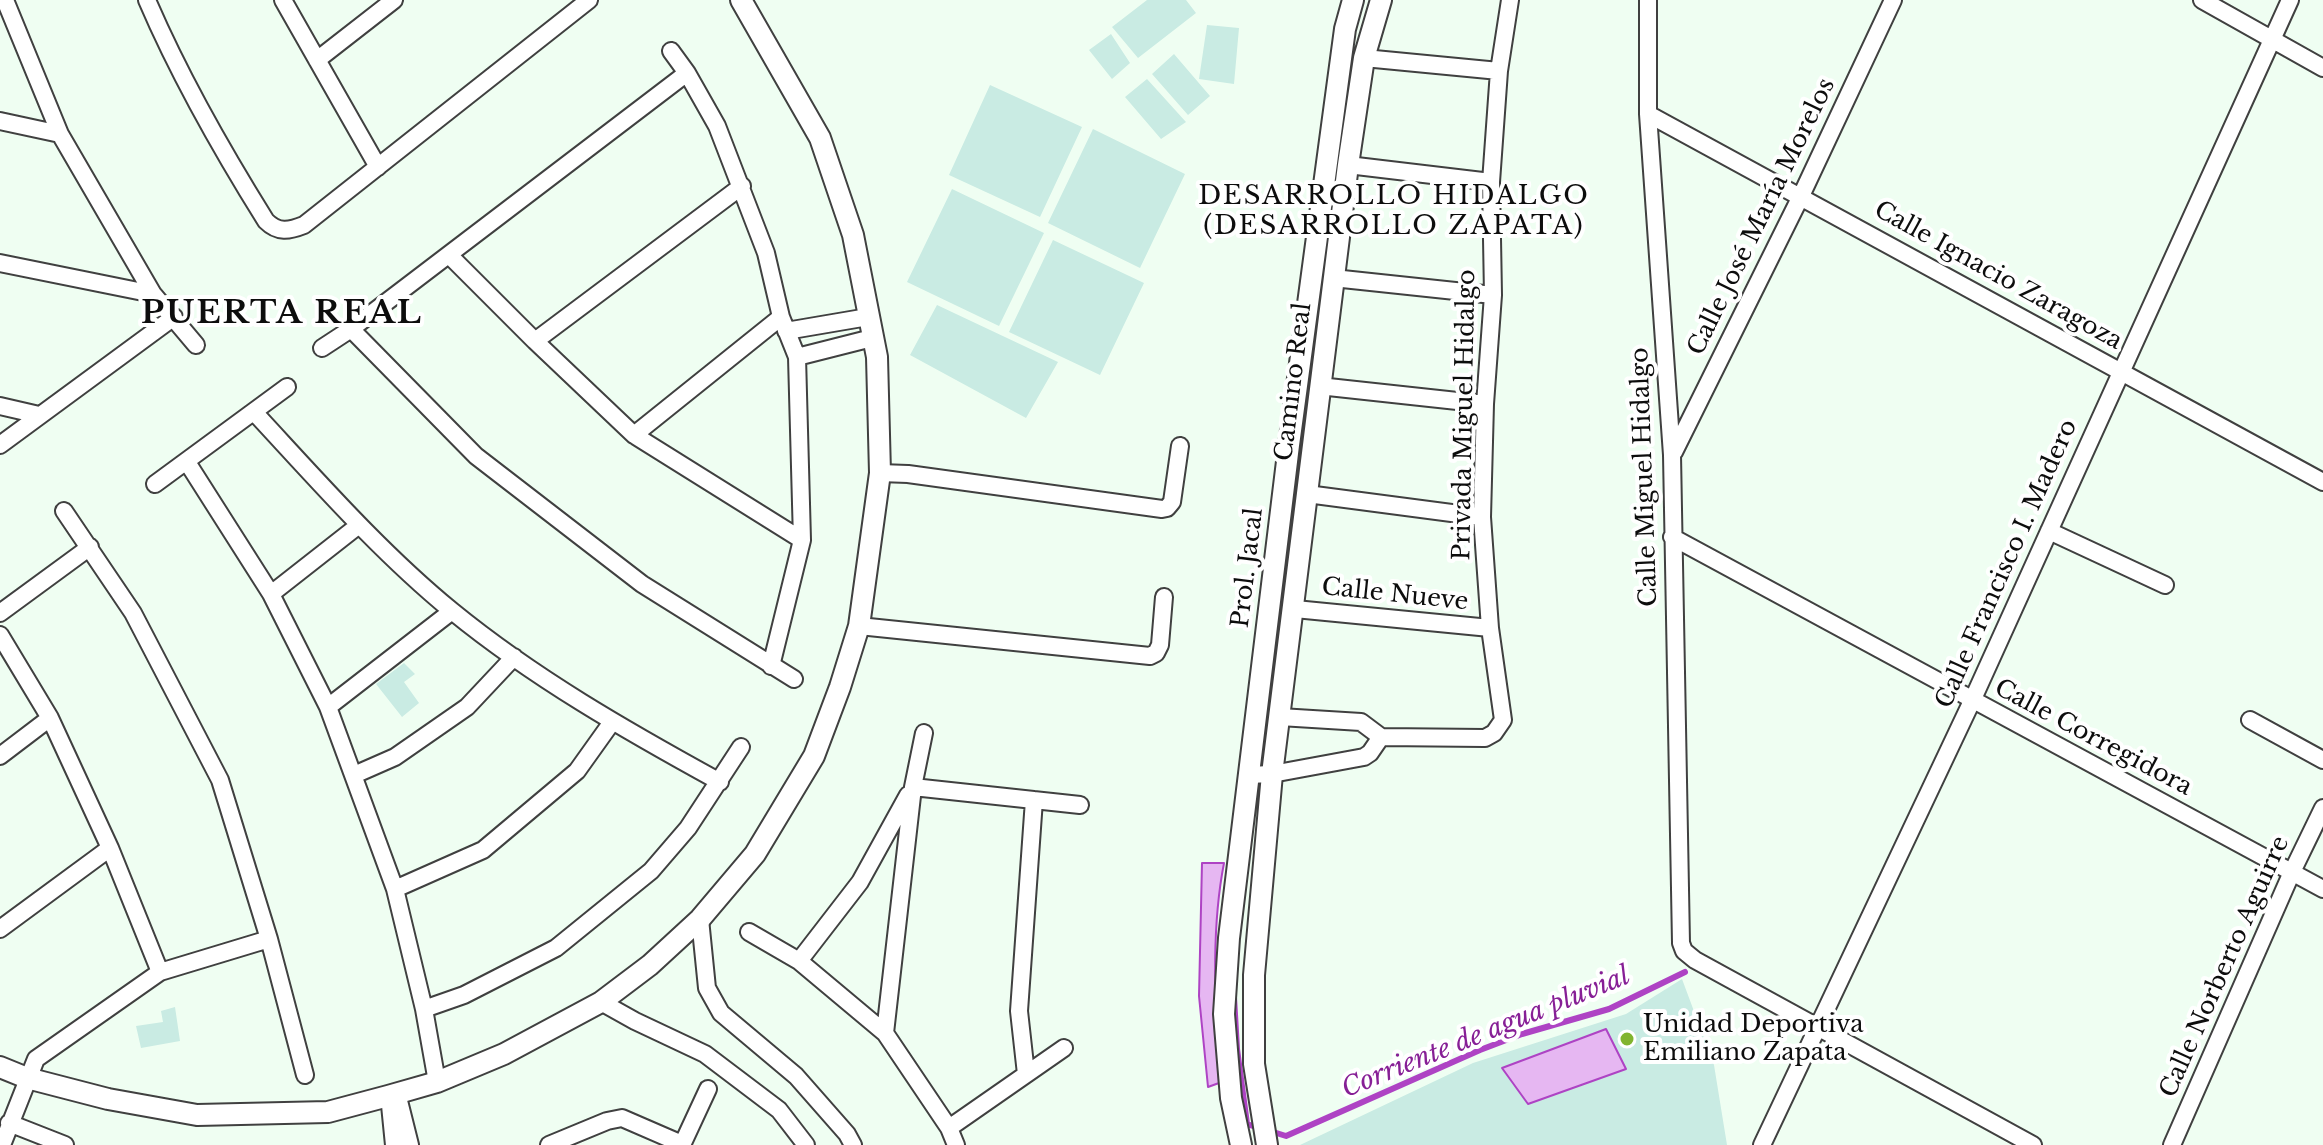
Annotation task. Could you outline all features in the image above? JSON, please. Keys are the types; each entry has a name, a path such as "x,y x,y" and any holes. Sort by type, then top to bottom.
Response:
{"street":[{"path":"5,0 60,134 153,294 196,345"},
{"path":"147,0 167,47 218,144 266,221 282,230 304,225 589,0"},
{"path":"283,0 378,167"},
{"path":"317,60 394,0"},
{"path":"0,1067 27,1078 108,1099 197,1115 328,1112 393,1095 435,1076 504,1054 601,1002 650,965 700,919 755,854 814,756 859,626 880,473 877,357 862,340 853,235 820,138 741,0"},
{"name":"Prol. Jacal","path":"1241,1145 1231,1098 1224,1014 1229,938 1289,445 1345,29 1353,0"},
{"name":"Camino Real","path":"1272,774 1348,165 1364,58 1381,0"},
{"name":"Privada Miguel Hidalgo","path":"1381,737 1485,738 1494,733 1503,720 1490,628 1482,517 1485,404 1493,295 1491,182 1499,71 1510,0"},
{"name":"Calle Miguel Hidalgo","path":"1648,0 1648,114 1672,455 1679,931 1684,951 1818,1027"},
{"name":"Calle José María Morelos","path":"1672,455 1801,196 1893,0"},
{"path":"2202,0 2323,68"},
{"name":"Calle Francisco I. Madero","path":"1762,1145 1972,701 2290,0"},
{"path":"671,51 717,126 742,186 766,253 783,324 797,357 802,540 771,666"},
{"path":"1364,58 1499,71"},
{"path":"322,348 687,73"},
{"name":"Calle Ignacio Zaragoza","path":"1648,114 2323,482"},
{"path":"0,121 60,134"},
{"path":"1348,165 1491,182"},
{"path":"535,341 742,186"},
{"path":"449,255 634,435 802,540"},
{"path":"0,263 153,294"},
{"path":"1333,278 1493,295"},
{"path":"0,445 174,317"},
{"path":"634,435 783,324 859,319"},
{"path":"351,329 476,456 642,584 794,679"},
{"path":"797,357 862,340"},
{"path":"1319,386 1485,404"},
{"path":"155,484 287,387"},
{"path":"0,406 39,415"},
{"path":"254,412 359,525 452,611 514,657 612,722 720,782"},
{"path":"880,473 908,474 1162,509 1172,502 1180,446"},
{"path":"187,462 271,594 328,707 395,889 424,1009 435,1076"},
{"path":"1307,494 1482,517"},
{"path":"64,511 133,613 220,780 269,939 305,1075"},
{"path":"271,594 359,525"},
{"path":"2049,531 2165,585"},
{"name":"Calle Corregidora","path":"1672,537 2323,889"},
{"path":"0,613 90,547"},
{"path":"859,626 1150,656 1156,653 1160,645 1164,597"},
{"name":"Calle Nueve","path":"1295,609 1490,628"},
{"path":"328,707 452,611"},
{"path":"0,635 50,718 110,848 160,972"},
{"path":"354,775 395,757 467,707 514,657"},
{"path":"1248,775 1272,774 1364,757 1381,737 1361,722 1280,717"},
{"path":"0,756 50,718"},
{"path":"2250,720 2323,760"},
{"path":"395,889 483,850 577,771 612,722"},
{"path":"885,1033 913,787 924,733"},
{"path":"424,1009 464,995 556,948 651,871 688,828 741,747"},
{"path":"1267,1145 1254,1064 1254,975 1272,774"},
{"path":"913,787 1080,805"},
{"path":"799,961 860,882 913,787"},
{"path":"1026,1074 1019,1011 1034,800"},
{"name":"Calle Norberto Aguirre","path":"2172,1145 2323,808"},
{"path":"0,929 110,848"},
{"path":"700,919 707,988 721,1013 796,1076 853,1145"},
{"path":"749,932 799,961 885,1033 949,1128 956,1145"},
{"path":"2,1145 36,1059 160,972 269,939"},
{"path":"601,1002 705,1054 779,1110 806,1145"},
{"path":"1818,1027 2033,1145"},
{"path":"949,1128 1064,1048"},
{"path":"549,1145 622,1118 682,1145 708,1089"},
{"path":"393,1095 399,1124 410,1145"},
{"path":"9,1123 65,1145"},
{"path":"394,1145 399,1124"}],"shaded area":[{"path":"1147,0 1186,0 1196,13 1138,58 1112,27"},
{"path":"1207,25 1239,28 1234,84 1199,79"},
{"path":"1111,34 1130,63 1112,79 1089,50"},
{"path":"1174,54 1210,96 1188,115 1152,74"},
{"path":"1147,79 1186,122 1161,139 1125,97"},
{"path":"990,85 1082,127 1040,217 949,175"},
{"path":"1093,129 1185,174 1140,268 1048,223"},
{"path":"952,189 1044,233 999,326 907,282"},
{"path":"1053,240 1144,283 1100,375 1009,332"},
{"path":"937,305 1058,362 1026,418 910,355"},
{"path":"404,663 415,674 404,682 419,703 402,717 376,684"},
{"path":"1202,863 1224,863 1215,945 1219,1083 1208,1087 1199,996"},
{"name":"Unidad Deportiva Emiliano Zapata","path":"1682,979 1714,1065 1727,1145 1300,1145 1473,1063 1626,1014"},
{"path":"175,1007 180,1041 141,1048 136,1026 163,1022 161,1011"},
{"path":"1606,1029 1626,1069 1528,1104 1502,1068"}],"waterway":[{"name":"Corriente de agua pluvial","path":"1270,1131 1286,1136 1480,1050 1522,1034 1609,1009 1685,972"},
{"name":"Corriente de agua pluvial","path":"1234,997 1247,1124 1259,1128"}],"place":[{"name":"Unidad Deportiva Emiliano Zapata","path":"1627,1039"}],"district":[{"name":"DESARROLLO HIDALGO (DESARROLLO ZAPATA)","path":"1394,212"},
{"name":"PUERTA REAL","path":"282,314"}]}
